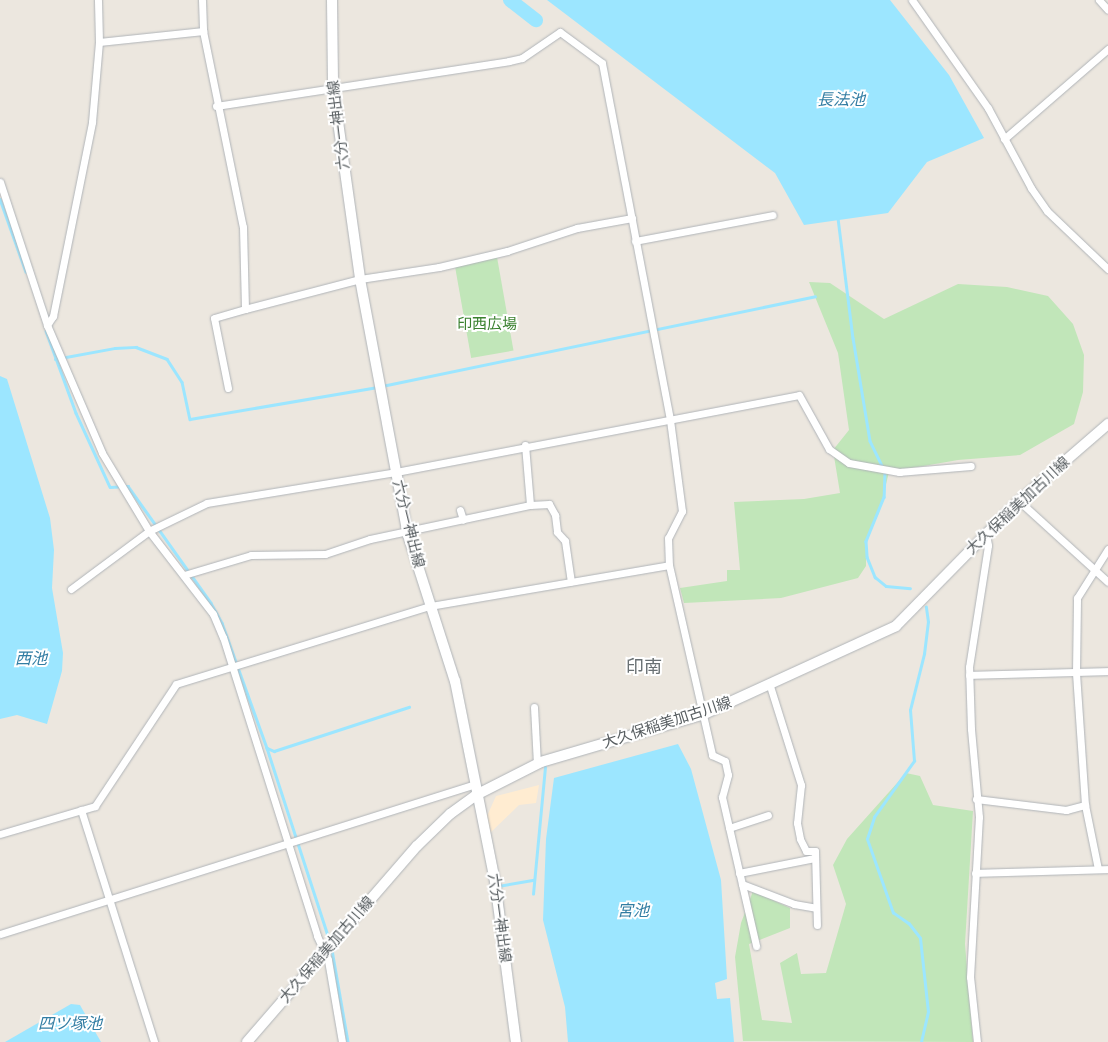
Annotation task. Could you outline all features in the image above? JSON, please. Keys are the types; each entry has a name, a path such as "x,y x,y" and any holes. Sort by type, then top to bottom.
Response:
{"main road":[{"name":"六分一神出線","path":"332,0 333,86 360,279 408,532 455,681 476,795 495,882 516,1042"},
{"name":"大久保稲美加古川線","path":"247,1042 417,846 450,814 476,795 537,764 704,714 770,686 896,626 1019,501 1108,424"}],"street":[{"path":"47,325 53,316 92,122 99,42 98,0"},
{"path":"202,0 203,31 216,106 243,228 245,309"},
{"path":"912,0 988,108 1004,139 1047,211 1108,269"},
{"path":"1099,0 1108,10"},
{"path":"99,42 203,31"},
{"path":"216,106 333,86 509,61 522,58 560,32 602,63 670,420 682,511 668,538 669,565 712,755 725,761 728,775 722,797 756,946"},
{"path":"1004,139 1108,49"},
{"path":"0,182 2,196 47,325 102,453 149,531 213,614 233,667 317,936 325,952 342,1042"},
{"path":"636,241 772,215"},
{"path":"228,388 214,318 360,279 439,267 507,250 578,228 632,218"},
{"path":"71,589 149,531 207,503 396,472 525,445 799,395 829,449 849,463 899,472 971,466"},
{"path":"525,445 530,505"},
{"path":"1019,501 1108,582"},
{"path":"184,575 251,555 325,554 370,539 530,505 549,504 555,514 557,532 565,541 571,582"},
{"path":"460,510 463,520"},
{"path":"977,1042 970,977 979,817 976,799 969,675 988,545 986,534"},
{"path":"1098,869 1085,805 1076,672 1077,598 1108,549"},
{"path":"0,834 96,806 176,684 430,606 669,565"},
{"path":"969,675 1108,671"},
{"path":"770,686 801,785 797,823 800,839 806,851 814,851 817,925"},
{"path":"534,707 537,764"},
{"path":"0,934 108,902 475,784"},
{"path":"976,799 1066,810 1085,805"},
{"path":"81,810 108,902 154,1042"},
{"path":"729,828 768,815"},
{"path":"739,873 815,858"},
{"path":"975,873 1108,869"},
{"path":"742,884 816,908"}],"shaded area":[{"path":"539,785 536,803 519,805 489,834 487,816 496,796"}],"green space":[{"name":"印西広場","path":"497,257 513,351 471,358 455,264"},
{"path":"809,282 830,283 884,319 958,284 1007,287 1048,296 1073,324 1084,355 1083,392 1074,424 1020,455 958,460 889,472 879,513 866,539 866,566 858,578 781,598 684,603 680,588 727,581 727,570 740,570 734,502 804,499 840,493 833,450 849,430 838,353"},
{"path":"906,773 920,776 933,805 973,811 965,944 973,1042 743,1041 735,957 741,923 753,891 790,908 790,928 749,944 762,1020 792,1023 780,963 797,953 801,974 826,973 846,904 833,865 847,839"}],"water":[{"name":"長法池","path":"547,0 890,0 949,75 984,138 927,162 888,213 804,225 775,173"},
{"name":"西池","path":"0,376 7,379 50,518 54,550 52,588 63,653 62,671 47,724 17,715 0,719"},
{"name":"宮池","path":"678,744 691,769 721,880 727,979 715,983 717,999 730,998 734,1042 568,1042 565,1007 543,920 546,839 554,778"},
{"name":"四ツ塚池","path":"71,1004 80,1005 101,1042 5,1042"}],"waterway":[{"path":"510,0 536,20"},
{"path":"0,199 26,272"},
{"path":"838,218 853,338 870,441 885,472 884,497 866,541 867,557 875,577 886,586 910,588"},
{"path":"382,386 815,296"},
{"path":"46,331 76,413 110,487 128,486 211,603 222,623 267,748 274,751 409,707"},
{"path":"55,359 115,348 136,347 167,359 182,382 190,419 377,387"},
{"path":"921,1042 928,1012 920,938 909,924 893,913 867,839 874,817 914,761 910,710 924,654 928,622 926,607"},
{"path":"267,748 330,942"},
{"path":"533,894 545,768"},
{"path":"498,886 533,880"},
{"path":"332,950 348,1042"}],"district":[{"name":"印南","path":"644,667"}]}
